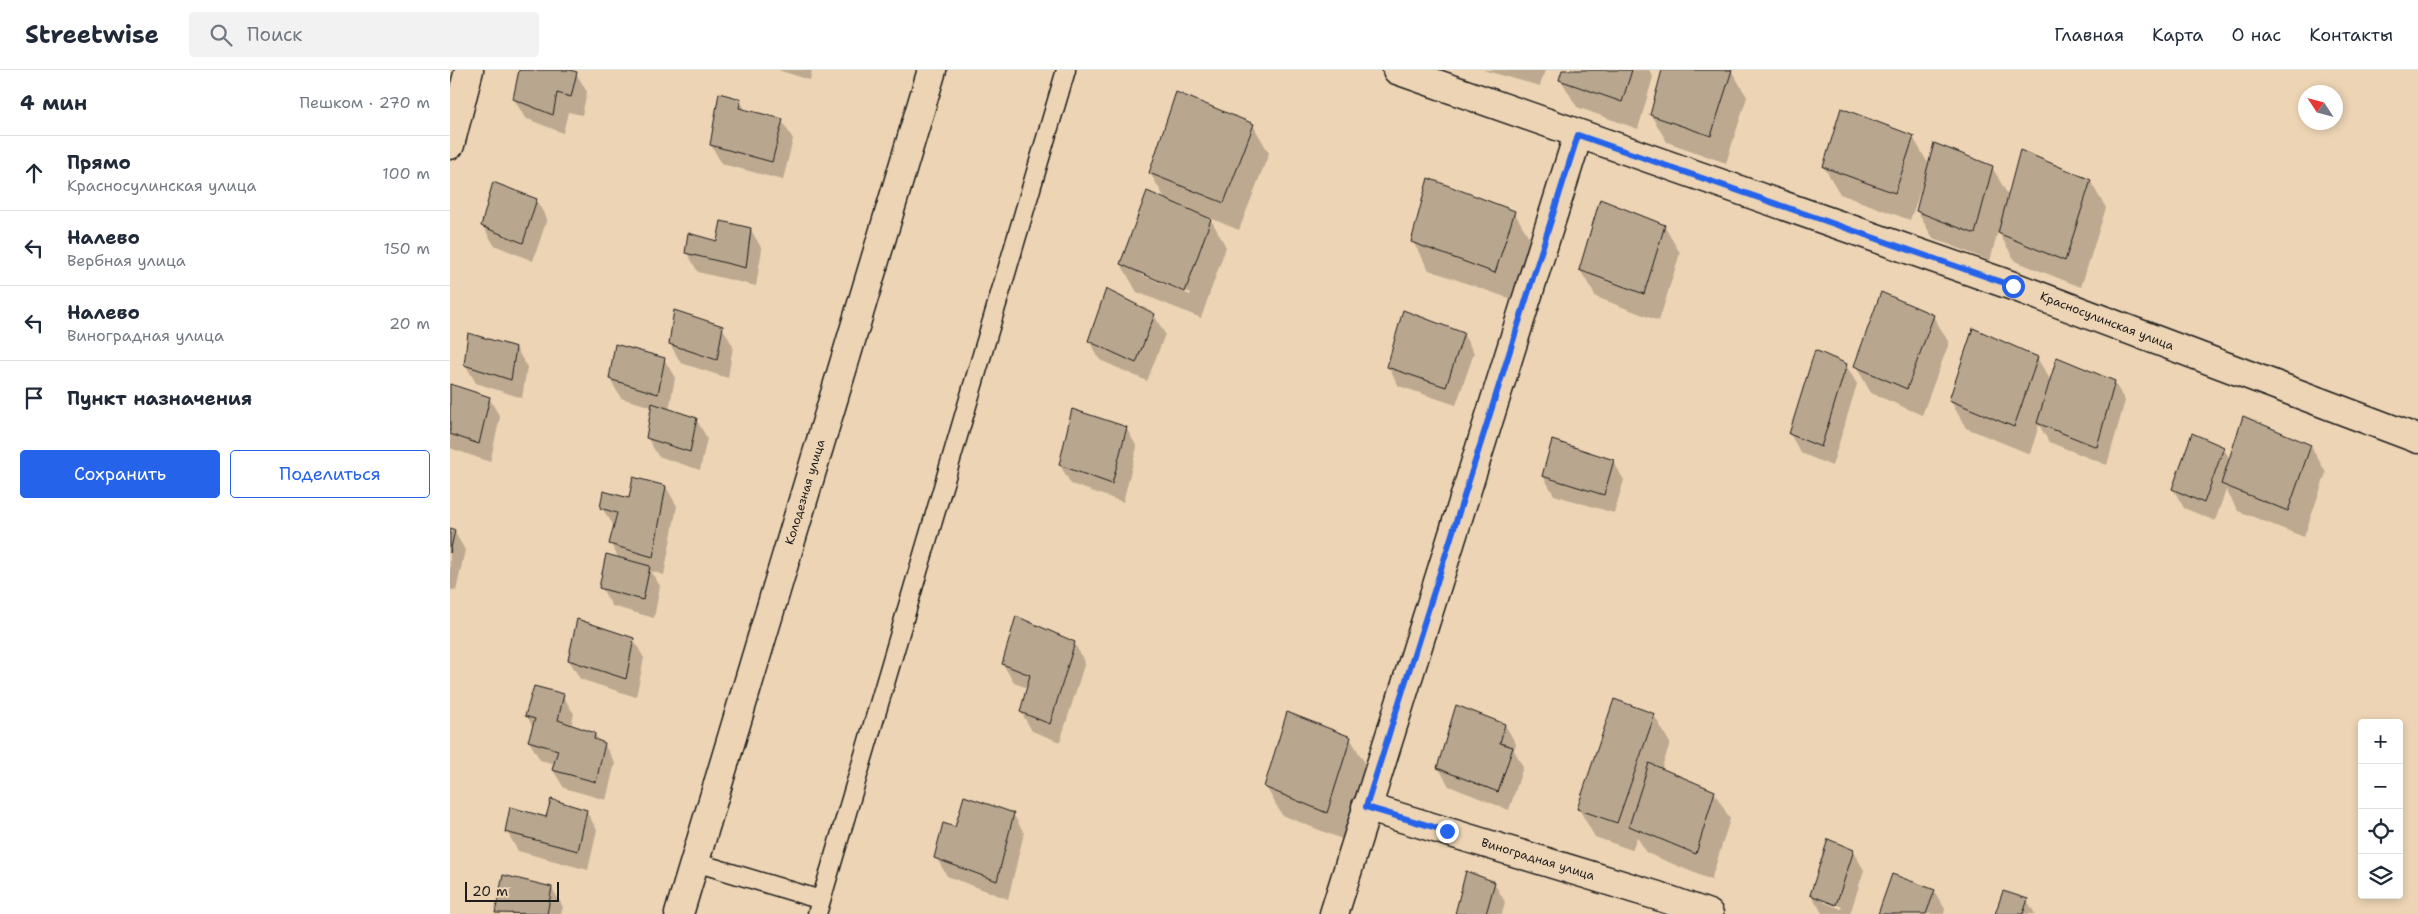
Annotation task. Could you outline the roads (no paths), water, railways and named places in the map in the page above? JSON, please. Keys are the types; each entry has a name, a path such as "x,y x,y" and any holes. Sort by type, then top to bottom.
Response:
{"street":[{"path":"450,145 469,70"},
{"name":"Колодезная улица","path":"679,914 932,70"},
{"name":"Красносулинская улица","path":"1397,70 2013,286 2418,439"},
{"path":"1334,914 1578,135"},
{"name":"Виноградная улица","path":"1366,807 1640,890 1709,914"}],"lane":[{"path":"695,862 819,907 1066,70"}]}
